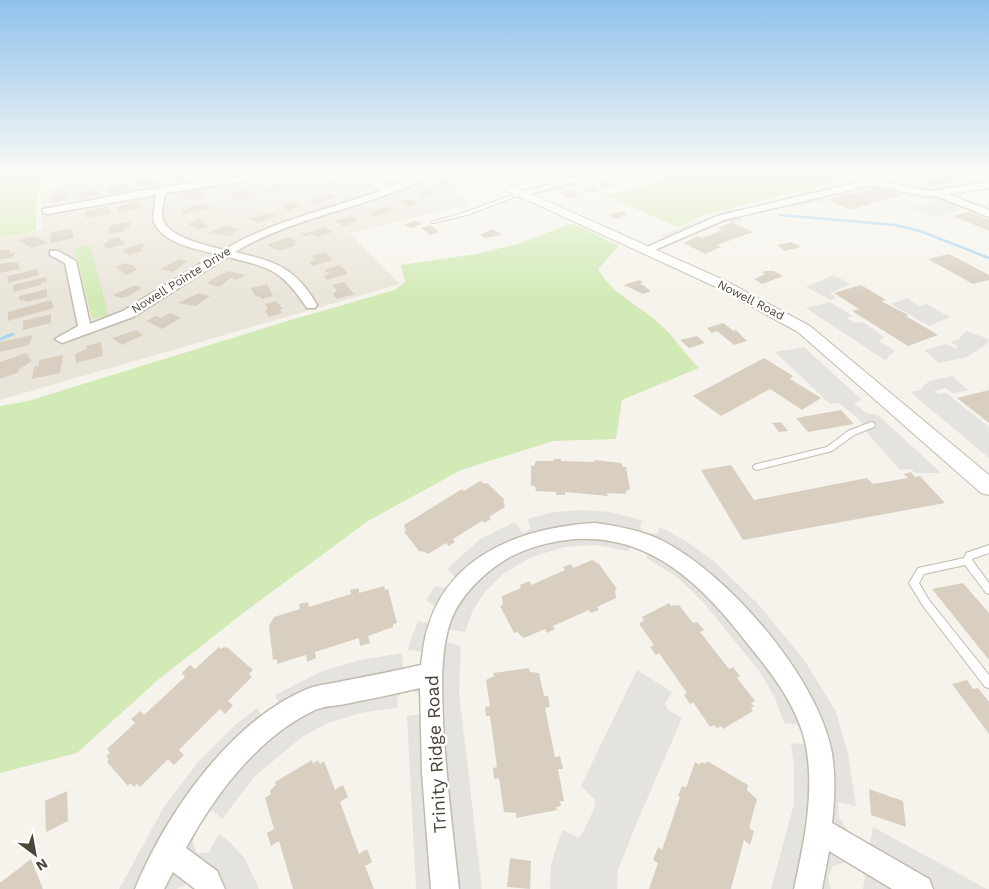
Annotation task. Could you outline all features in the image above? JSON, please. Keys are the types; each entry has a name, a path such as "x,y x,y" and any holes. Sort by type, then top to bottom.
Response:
{"street":[{"path":"157,215 160,226 170,236 199,246 260,261 279,269 298,286 311,305"},
{"name":"Nowell Pointe Drive","path":"101,325 128,314 152,300 225,252 275,228 313,215"},
{"name":"Nowell Road","path":"568,215 746,296 804,329 989,486"},
{"path":"646,250 721,218 732,215"},
{"path":"54,252 70,261 85,328"},
{"path":"62,339 85,328 101,325"},
{"name":"Trinity Ridge Road","path":"444,889 433,758 429,675 440,621 462,585 490,558 519,544 551,533 591,530 626,535 652,544 683,563 710,586 780,665 798,694 818,746 820,831 808,889"},
{"path":"149,889 168,851 200,801 241,751 277,720 311,699 429,675"},
{"path":"820,831 919,889"},
{"path":"168,851 206,881 211,889"}],"lane":[{"path":"433,222 459,215"},
{"path":"757,467 829,449 851,433 871,425"},
{"path":"967,562 969,556 989,549"},
{"path":"967,562 920,570 914,583 926,603 989,683"},
{"path":"967,562 989,590"}],"shaded area":[{"path":"42,215 423,215 349,233 400,284 0,400 0,239 42,230"},
{"path":"714,215 742,215 738,217 743,220 734,223 728,220 673,242 660,236 699,220 707,221 703,219"},
{"path":"833,275 851,284 830,293 836,298 831,300 806,287"},
{"path":"907,298 919,306 926,304 950,317 929,326 891,304"},
{"path":"830,302 853,316 847,318 849,320 855,323 863,322 884,337 879,341 895,351 885,360 806,308"},
{"path":"966,331 989,339 987,344 967,357 939,363 924,350 946,344 957,349 957,346 950,342 958,340"},
{"path":"804,347 862,400 854,403 866,413 878,415 941,473 915,473 911,469 900,470 869,435 860,420 839,403 830,404 775,352"},
{"path":"952,376 968,390 953,394 946,388 934,391 939,394 946,393 989,427 989,458 910,392 920,390 929,381"},
{"path":"582,510 610,512 642,521 640,527 644,532 657,534 660,527 686,541 714,561 758,604 805,661 836,712 848,753 856,806 838,802 839,817 850,834 861,842 870,843 873,827 987,889 863,889 865,876 859,867 847,862 833,866 828,878 831,889 771,889 794,804 794,765 791,743 802,744 807,740 800,725 784,723 775,698 760,672 703,602 677,577 646,558 649,549 631,545 628,551 596,545 564,547 532,557 503,574 485,592 473,610 465,632 450,630 445,635 446,642 461,646 459,693 482,889 416,889 407,716 421,714 423,700 418,693 408,689 398,696 397,708 360,713 328,723 302,737 255,776 222,819 212,810 204,814 195,827 193,842 197,853 208,853 219,834 230,842 245,859 259,889 195,889 189,883 176,889 119,889 164,807 198,762 235,725 257,708 264,719 281,709 275,695 322,671 361,660 402,653 403,670 416,669 424,662 424,652 408,650 410,642 418,621 430,624 437,615 436,607 426,600 435,586 445,588 455,583 455,577 447,569 479,540 515,522 523,533 531,528 527,519 554,512"},
{"path":"637,670 672,692 665,704 668,710 682,718 618,870 617,889 550,889 551,864 562,830 579,838 594,809 595,800 581,786"}],"green space":[{"path":"0,215 36,215 36,231 0,238"},
{"path":"651,215 703,215 678,227"},
{"path":"573,223 619,246 598,269 612,287 658,322 699,368 622,400 616,439 553,441 461,470 368,521 246,611 159,679 77,753 0,773 0,406 28,401 284,322 395,290 405,282 401,265 476,254 518,244"},
{"path":"90,245 109,316 92,318 75,248"}],"building":[{"path":"85,215 101,215 85,218"},
{"path":"261,215 276,216 257,223 250,218"},
{"path":"609,215 624,215 616,219"},
{"path":"978,215 989,220 989,231 953,216"},
{"path":"352,216 358,219 349,225 343,226 335,221"},
{"path":"200,219 208,227 199,230 187,224"},
{"path":"415,220 422,224 411,228 404,225"},
{"path":"130,222 131,226 124,228 125,231 108,234 109,226"},
{"path":"732,222 753,232 717,245 721,247 705,254 684,243 698,236 702,238 722,230 718,228"},
{"path":"431,225 439,232 430,235 421,228"},
{"path":"226,226 240,229 230,236 205,234"},
{"path":"324,226 333,232 317,237 311,234 305,236 300,233 312,232"},
{"path":"71,228 74,238 51,243 50,233"},
{"path":"493,229 503,235 485,238 480,235"},
{"path":"35,236 48,243 31,248 18,240"},
{"path":"118,237 125,244 107,249 103,244 109,242 107,240"},
{"path":"288,237 297,241 293,243 297,245 283,250 276,250 267,245"},
{"path":"791,242 801,247 785,251 777,245"},
{"path":"141,243 146,246 141,248 143,250 130,255 122,252 124,251 122,250"},
{"path":"0,250 11,250 9,253 16,252 12,258 0,259"},
{"path":"325,252 333,260 313,266 309,262 316,260 311,256"},
{"path":"949,254 989,275 989,280 973,284 928,259"},
{"path":"179,259 188,261 173,272 160,269"},
{"path":"18,263 20,269 0,273 0,264"},
{"path":"125,263 138,269 126,275 115,267"},
{"path":"340,265 348,274 327,280 324,276 330,274 324,270"},
{"path":"38,269 39,275 8,283 8,276"},
{"path":"228,271 245,275 237,280 231,278 219,287 206,283"},
{"path":"774,271 783,276 762,284 754,279 765,274 762,272"},
{"path":"46,277 47,281 41,283 41,285 13,292 13,285"},
{"path":"639,280 643,282 640,283 651,291 643,294 624,285"},
{"path":"344,282 354,294 337,299 333,294 337,291 332,285"},
{"path":"267,284 273,296 262,299 259,296 256,297 251,288"},
{"path":"135,285 142,288 121,298 113,295"},
{"path":"861,285 886,300 881,301 908,315 906,316 938,335 908,346 852,311 859,309 834,293"},
{"path":"47,289 47,297 25,302 24,299 20,301 19,296"},
{"path":"199,293 210,296 196,306 178,303"},
{"path":"51,300 54,308 8,321 8,312"},
{"path":"276,301 283,309 280,309 282,313 269,317 265,310 268,309 265,304"},
{"path":"170,313 181,318 162,329 146,321 156,316 161,318"},
{"path":"51,314 51,323 23,330 23,321"},
{"path":"723,323 734,331 736,330 747,341 734,345 717,331 712,333 707,328"},
{"path":"136,330 143,335 122,345 112,338"},
{"path":"33,335 29,345 0,352 0,342"},
{"path":"697,336 705,343 689,348 680,340"},
{"path":"101,342 103,356 76,363 75,354 87,349 86,346"},
{"path":"26,353 32,361 19,369 19,372 0,379 0,362"},
{"path":"63,355 60,373 32,379 34,367 39,365 39,360"},
{"path":"764,358 793,376 790,379 821,398 802,410 770,389 721,416 693,396"},
{"path":"989,390 989,423 957,398"},
{"path":"841,410 854,424 808,432 796,418"},
{"path":"781,422 788,431 779,432 772,423"},
{"path":"554,459 561,459 561,461 595,462 594,460 621,463 623,467 626,467 630,489 626,491 626,494 607,493 608,496 565,492 565,495 556,495 556,492 536,491 535,486 531,486 531,465 534,466 536,461 554,461"},
{"path":"731,465 754,500 867,478 873,484 908,478 904,474 911,472 915,477 920,476 945,503 743,540 701,470"},
{"path":"480,481 485,484 487,483 505,500 503,501 505,507 489,517 491,519 485,523 482,521 453,539 455,542 449,546 446,543 428,554 420,552 404,532 406,531 404,525 462,489 464,491"},
{"path":"592,560 599,564 617,589 615,590 616,598 597,607 599,610 591,613 589,610 553,626 555,629 547,633 545,629 524,638 517,632 514,633 500,606 503,605 502,596 521,588 520,585 529,581 531,585 565,570 563,567 571,564 573,568"},
{"path":"963,583 989,613 989,660 932,589"},
{"path":"384,586 385,590 388,589 397,623 393,624 393,627 368,636 370,643 360,646 359,638 315,652 316,658 307,662 306,655 277,664 277,659 273,660 269,626 274,617 300,609 299,604 308,602 309,607 351,594 350,590 359,588 359,593"},
{"path":"669,603 671,606 679,605 693,623 697,622 704,630 700,632 729,669 733,667 740,676 737,678 755,701 751,703 754,706 751,708 753,711 723,729 721,726 717,728 714,725 710,727 693,702 690,704 684,695 687,693 659,653 656,655 650,647 654,645 639,624 644,620 642,617"},
{"path":"219,647 221,649 224,647 228,648 253,670 249,674 252,677 228,701 233,705 225,714 220,709 179,750 184,755 174,765 168,759 140,787 137,784 134,787 130,783 128,786 107,762 109,759 106,756 110,753 107,749 135,723 131,719 140,711 144,715 185,677 182,673 190,665 195,669"},
{"path":"529,668 530,672 539,673 544,696 548,696 550,707 545,708 555,757 560,756 563,769 558,769 564,801 560,801 561,806 556,807 557,810 516,818 516,813 504,812 499,778 494,779 493,768 497,767 490,716 486,716 485,707 490,706 486,680 494,676 493,673"},
{"path":"967,680 973,689 978,688 989,702 989,734 952,684"},
{"path":"312,760 313,764 318,760 320,764 324,761 335,790 343,785 348,797 340,802 359,854 367,849 372,862 365,866 374,889 293,889 279,841 271,846 267,833 274,829 265,798 271,794 270,790 276,785 275,782"},
{"path":"707,761 748,785 747,790 757,799 749,828 754,831 750,845 744,840 731,889 649,889 658,863 653,860 658,847 662,850 682,786 686,788 695,762 700,765 701,762 706,764"},
{"path":"869,789 903,801 906,827 871,815"},
{"path":"67,791 68,821 46,832 45,801"},
{"path":"510,858 531,861 530,889 507,887"},
{"path":"31,859 43,889 0,889 0,883"}],"waterway":[{"path":"786,215 895,225 920,231 989,258"},
{"path":"0,339 13,334"}]}
